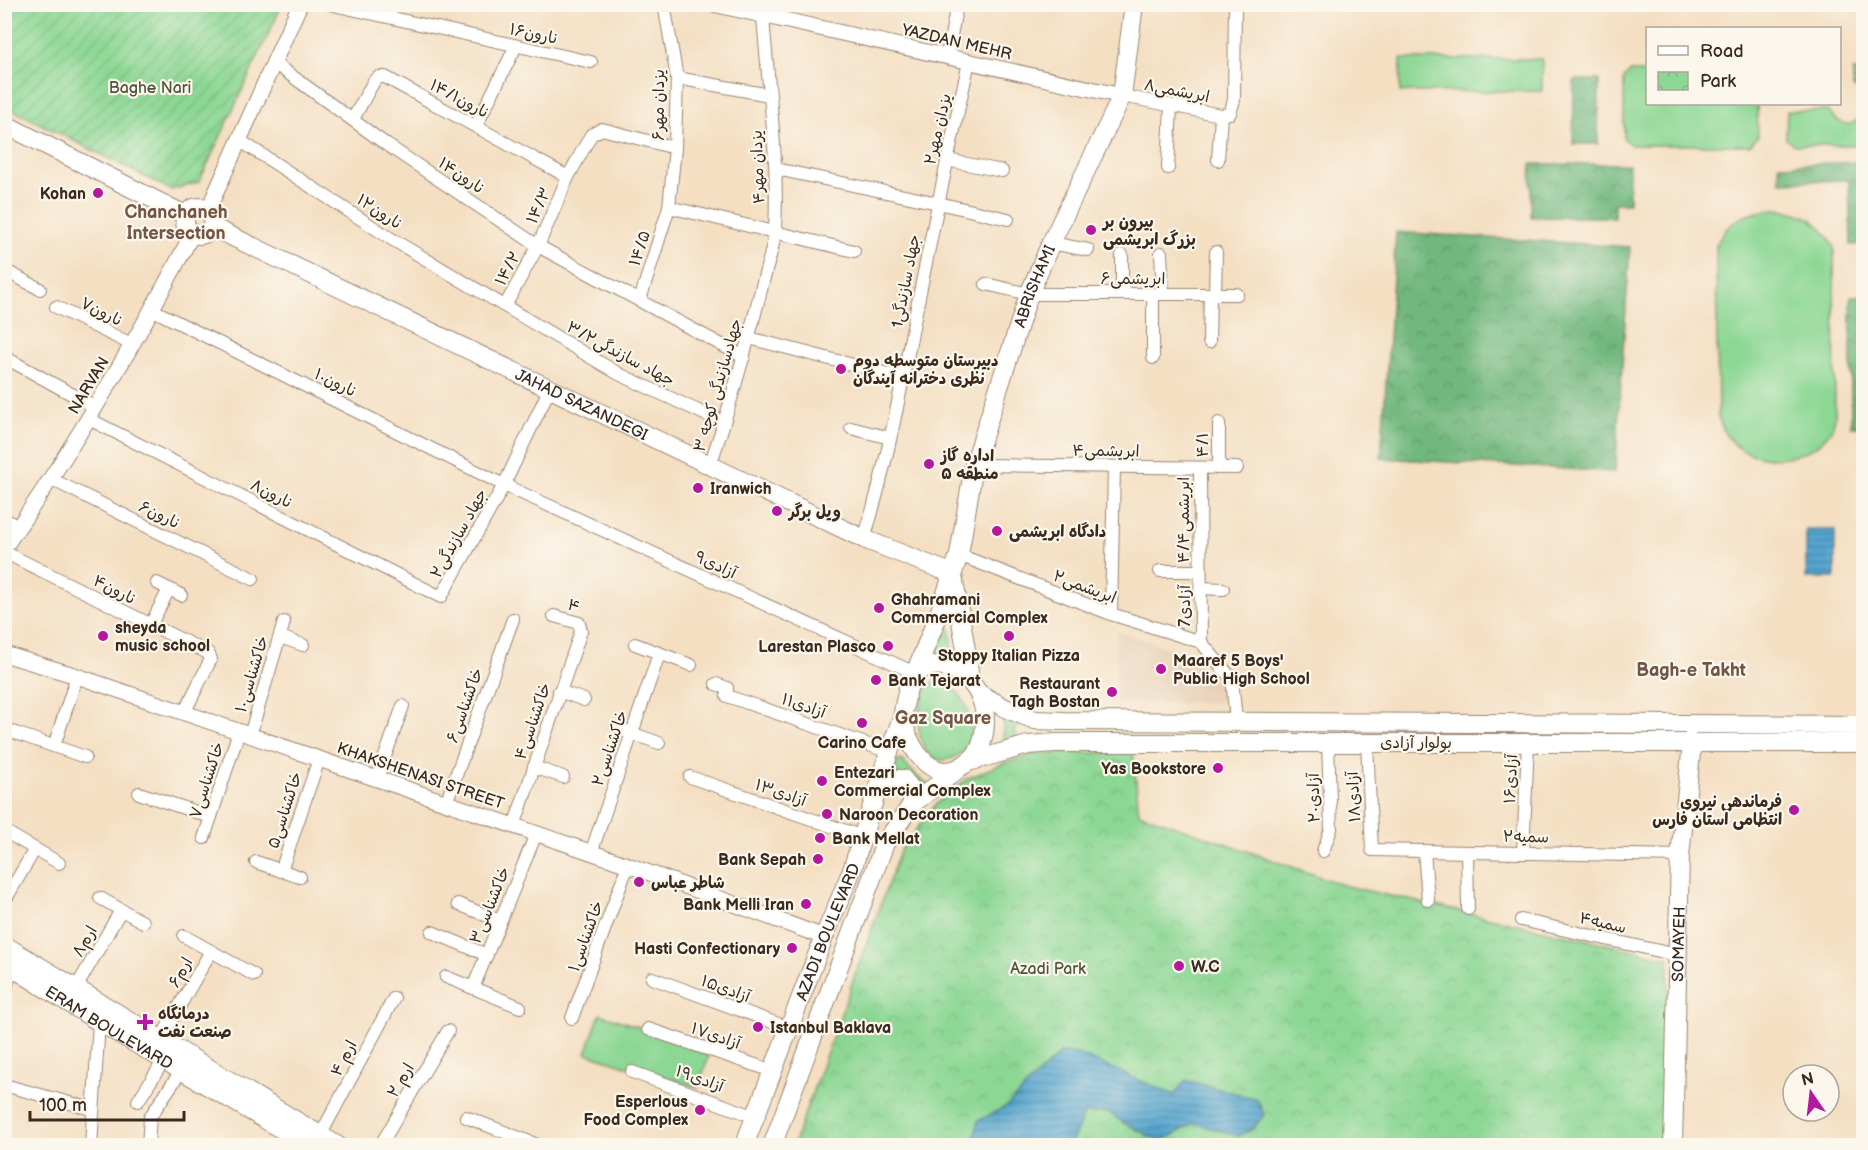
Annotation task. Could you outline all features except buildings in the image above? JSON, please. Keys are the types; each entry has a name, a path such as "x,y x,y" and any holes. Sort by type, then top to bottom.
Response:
{"main road":[{"name":"ABRISHAMI","path":"915,674 959,555 974,465 1029,294 1122,96 1134,4"},
{"path":"4,124 186,215"},
{"path":"195,207 210,218 206,234 192,234 184,224 186,215 195,207"},
{"name":"JAHAD SAZANDEGI","path":"210,218 550,388 864,539 953,574"},
{"path":"920,562 929,570 938,586 940,611"},
{"path":"953,574 967,655 975,687 984,709 984,732 982,744 964,765 939,770 929,766 912,747 903,716 908,687 915,674 927,667 938,665 951,668 964,675 975,687"},
{"name":"بولوار آزادی","path":"975,687 1007,709 1035,720 1863,725"},
{"name":"AZADI BOULEVARD","path":"744,1146 852,870 889,752 903,716"},
{"path":"1028,745 1022,738 1022,729 1027,722 1035,720"},
{"path":"1548,743 1549,722"},
{"name":"بولوار آزادی","path":"964,765 1028,745 1367,742 1863,743"},
{"name":"SOMAYEH","path":"1673,1146 1680,856 1692,744"},
{"name":"AZADI BOULEVARD","path":"772,1146 885,843 912,804 964,765"},
{"path":"880,783 890,779 903,779 912,790 912,804"},
{"name":"ERAM BOULEVARD","path":"4,945 17,965 99,1022 181,1071 316,1140 338,1146"},
{"name":"ERAM BOULEVARD","path":"17,965 76,988 316,1140"}],"street":[{"path":"210,218 239,140 300,4"},
{"name":"نارون۱۶","path":"329,4 591,62"},
{"name":"یزدان مهر۶","path":"664,4 677,78 675,148 669,207"},
{"name":"YAZDAN MEHR","path":"713,4 760,10 947,57 1122,96"},
{"path":"947,57 957,4"},
{"path":"1218,160 1224,115 1232,110 1235,4"},
{"name":"یزدان مهر۴","path":"755,315 775,231 775,136 760,10"},
{"path":"476,126 516,46"},
{"name":"یزدان مهر۲","path":"938,203 969,62"},
{"name":"نارون۱۴","path":"274,63 387,145 538,246 744,357"},
{"name":"۱۴/۱نارون","path":"353,119 374,81 379,77 385,77 568,177"},
{"path":"677,78 769,95"},
{"name":"ابریشمی۸","path":"1122,96 1224,115"},
{"path":"1168,168 1171,106"},
{"name":"۱۴/۳","path":"538,246 568,177 594,131 602,129 675,148"},
{"name":"نارون۱۲","path":"239,140 390,238 506,306"},
{"path":"947,160 1002,171"},
{"path":"776,169 1008,219"},
{"name":"1جهاد سازندگی","path":"864,539 890,438 938,203"},
{"path":"669,207 854,251"},
{"name":"۱۴/۵","path":"640,300 669,207"},
{"name":"NARVAN","path":"4,550 51,479 133,345 192,234"},
{"path":"1051,243 1088,250"},
{"name":"۱۴/۲","path":"506,306 538,246"},
{"path":"1209,342 1216,252"},
{"path":"1153,358 1161,253"},
{"path":"1122,255 1122,294"},
{"path":"4,270 40,289"},
{"name":"ابریشمی۶","path":"986,284 1029,294 1236,294"},
{"name":"۳/۲جهاد سازندگی","path":"506,306 619,374 724,423"},
{"name":"نارون۷","path":"56,307 133,345"},
{"name":"نارون۱۰","path":"153,310 504,485"},
{"name":"جهادسازندگی کوچه ۳","path":"710,465 755,315"},
{"path":"749,338 903,378"},
{"name":"نارون۸","path":"6,358 92,413 441,597"},
{"name":"۲جهاد سازندگی","path":"441,597 504,485 550,388"},
{"name":"۴/۱","path":"1219,423 1219,468"},
{"path":"851,428 890,438"},
{"name":"ابریشمی۴","path":"974,465 1237,468"},
{"path":"1111,614 1114,467"},
{"name":"ابریشمی۴/۴","path":"1200,468 1200,571"},
{"name":"نارون۶","path":"51,479 254,579"},
{"name":"آزادی۹","path":"504,485 915,674"},
{"path":"4,519 19,527"},
{"name":"نارون۴","path":"4,550 150,626 208,653 211,659 184,713"},
{"name":"ابریشمی۲","path":"959,555 1111,614 1201,642"},
{"path":"1160,571 1200,571"},
{"name":"7آزادی","path":"1200,571 1201,642"},
{"path":"157,583 181,595"},
{"path":"1200,588 1223,589"},
{"path":"150,626 169,589"},
{"name":"۴","path":"554,615 579,622 581,627"},
{"name":"خاکشناسی۶","path":"446,803 513,619"},
{"name":"خاکشناسی۱۰","path":"244,734 284,622"},
{"name":"خاکشناسی۴","path":"514,826 581,627"},
{"path":"280,637 303,645"},
{"path":"1201,642 1232,680 1236,721"},
{"path":"635,644 691,665"},
{"name":"KHAKSHENASI STREET","path":"4,654 77,676 628,865 824,937"},
{"name":"خاکشناسی۲","path":"591,853 659,654"},
{"path":"54,746 77,676"},
{"name":"آزادی۱۱","path":"716,684 727,688 727,696 889,752"},
{"path":"560,691 584,700"},
{"path":"377,779 403,706"},
{"path":"617,728 659,743"},
{"path":"4,729 85,757"},
{"name":"خاکشناسی۷","path":"204,838 244,734"},
{"name":"آزادی۱۸","path":"1367,742 1372,850"},
{"name":"آزادی۱۶","path":"1522,853 1528,742"},
{"name":"آزادی۲۰","path":"1323,851 1331,829 1328,743"},
{"name":"خاکشناسی۵","path":"281,871 319,759"},
{"path":"534,767 563,777"},
{"name":"آزادی۱۳","path":"690,777 863,837"},
{"path":"139,793 211,817"},
{"path":"4,831 59,863"},
{"name":"خاکشناسی۳","path":"473,988 537,834"},
{"path":"4,903 35,849"},
{"name":"۲سمیه","path":"1372,850 1680,856"},
{"path":"1424,851 1428,900"},
{"path":"1467,852 1468,909"},
{"path":"256,862 300,877"},
{"name":"خاکشناسی۱","path":"572,1018 628,865"},
{"path":"100,898 143,922"},
{"path":"458,904 500,921"},
{"name":"ارم۸","path":"76,988 121,910"},
{"name":"سمیه۴","path":"1521,920 1677,955"},
{"path":"432,932 486,955"},
{"path":"184,936 254,975"},
{"name":"ارم۶","path":"160,1040 211,951"},
{"path":"4,994 17,965"},
{"path":"446,977 520,1007"},
{"name":"آزادی۱۵","path":"652,978 789,1028"},
{"name":"ارم ۴","path":"316,1140 394,998"},
{"path":"91,1146 99,1022"},
{"name":"آزادی۱۷","path":"648,1029 773,1071"},
{"name":"ارم ۲","path":"380,1146 448,1031"},
{"path":"138,1101 164,1060"},
{"path":"148,1146 150,1117 181,1071"},
{"name":"آزادی۱۹","path":"632,1072 756,1117"},
{"path":"4,1085 93,1109"},
{"path":"466,1117 540,1146"}],"shaded area":[{"name":"Maaref 5 Boys' Public High School","path":"1117,631 1189,655 1225,688 1226,696 1219,702 1174,703 1173,700 1162,703 1115,703"}],"green space":[{"name":"Baghe Nari","path":"4,5 282,5 199,182 171,190 5,106"},
{"path":"1401,59 1542,59 1542,91 1400,92"},
{"path":"1853,71 1863,71 1863,99 1859,91 1853,87"},
{"path":"1630,72 1646,72 1646,105 1757,105 1758,136 1750,145 1631,145 1624,139 1624,78"},
{"path":"1574,80 1599,80 1598,144 1573,144"},
{"path":"1787,111 1828,111 1837,120 1846,124 1855,122 1863,112 1863,145 1795,145 1786,139"},
{"path":"1863,162 1863,244 1851,245 1849,180 1780,182 1779,165"},
{"path":"1531,164 1629,164 1629,203 1614,203 1614,217 1531,217"},
{"path":"1776,209 1804,215 1811,219 1824,231 1834,247 1835,417 1831,430 1822,441 1796,455 1781,458 1751,454 1738,448 1726,436 1718,417 1716,245 1726,229 1740,218 1756,212"},
{"path":"1396,232 1630,247 1615,472 1381,458"},
{"path":"1851,296 1863,296 1863,426 1851,426"},
{"path":"948,620 954,653 937,652 938,645"},
{"path":"935,681 948,685 959,694 971,720 971,734 967,746 958,755 944,760 934,758 926,751 921,741 919,728 922,701 927,689"},
{"path":"1004,720 1019,724 1014,731 1017,740 1003,742"},
{"name":"Azadi Park","path":"1133,752 1139,813 1346,886 1669,958 1665,1145 793,1146 900,851 935,805 967,779 1001,764 1035,754"},
{"path":"901,760 927,783 918,791 895,772 897,762"},
{"path":"600,1014 645,1029 709,1055 698,1088 633,1065 632,1068 586,1053"}],"water":[{"path":"1806,530 1835,530 1835,578 1806,578"},
{"path":"1060,1053 1078,1054 1174,1095 1186,1080 1257,1099 1264,1115 1253,1129 1238,1136 1194,1123 1161,1142 1109,1113 1085,1113 1070,1145 973,1145 978,1121 1007,1106"}],"place":[{"name":"Kohan","path":"98,193"},
{"name":"بیرون بر بزرگ ابریشمی","path":"1091,230"},
{"name":"دبیرستان متوسطه دوم نظری دخترانه آیندگان","path":"841,369"},
{"name":"اداره گاز منطقه ۵","path":"929,464"},
{"name":"Iranwich","path":"698,488"},
{"name":"ویل برگر","path":"777,511"},
{"name":"دادگاه ابریشمی","path":"997,531"},
{"name":"Ghahramani Commercial Complex","path":"879,608"},
{"name":"sheyda music school","path":"103,636"},
{"name":"Stoppy Italian Pizza","path":"1009,636"},
{"name":"Larestan Plasco","path":"888,646"},
{"name":"Maaref 5 Boys' Public High School","path":"1161,669"},
{"name":"Bank Tejarat","path":"876,680"},
{"name":"Restaurant Tagh Bostan","path":"1112,692"},
{"name":"Carino Cafe","path":"862,723"},
{"name":"Yas Bookstore","path":"1218,768"},
{"name":"Entezari Commercial Complex","path":"822,781"},
{"name":"فرماندهی نیروی انتظامی استان فارس","path":"1794,810"},
{"name":"Naroon Decoration","path":"827,814"},
{"name":"Bank Mellat","path":"820,838"},
{"name":"Bank Sepah","path":"818,859"},
{"name":"شاطر عباس","path":"639,882"},
{"name":"Bank Melli Iran","path":"806,904"},
{"name":"Hasti Confectionary","path":"792,948"},
{"name":"W.C","path":"1179,966"},
{"name":"درمانگاه صنعت نفت","path":"145,1022"},
{"name":"Istanbul Baklava","path":"758,1027"},
{"name":"Esperlous Food Complex","path":"700,1110"}],"district":[{"name":"Chanchaneh Intersection","path":"176,222"},
{"name":"Bagh-e Takht","path":"1691,670"},
{"name":"Gaz Square","path":"943,718"}]}
